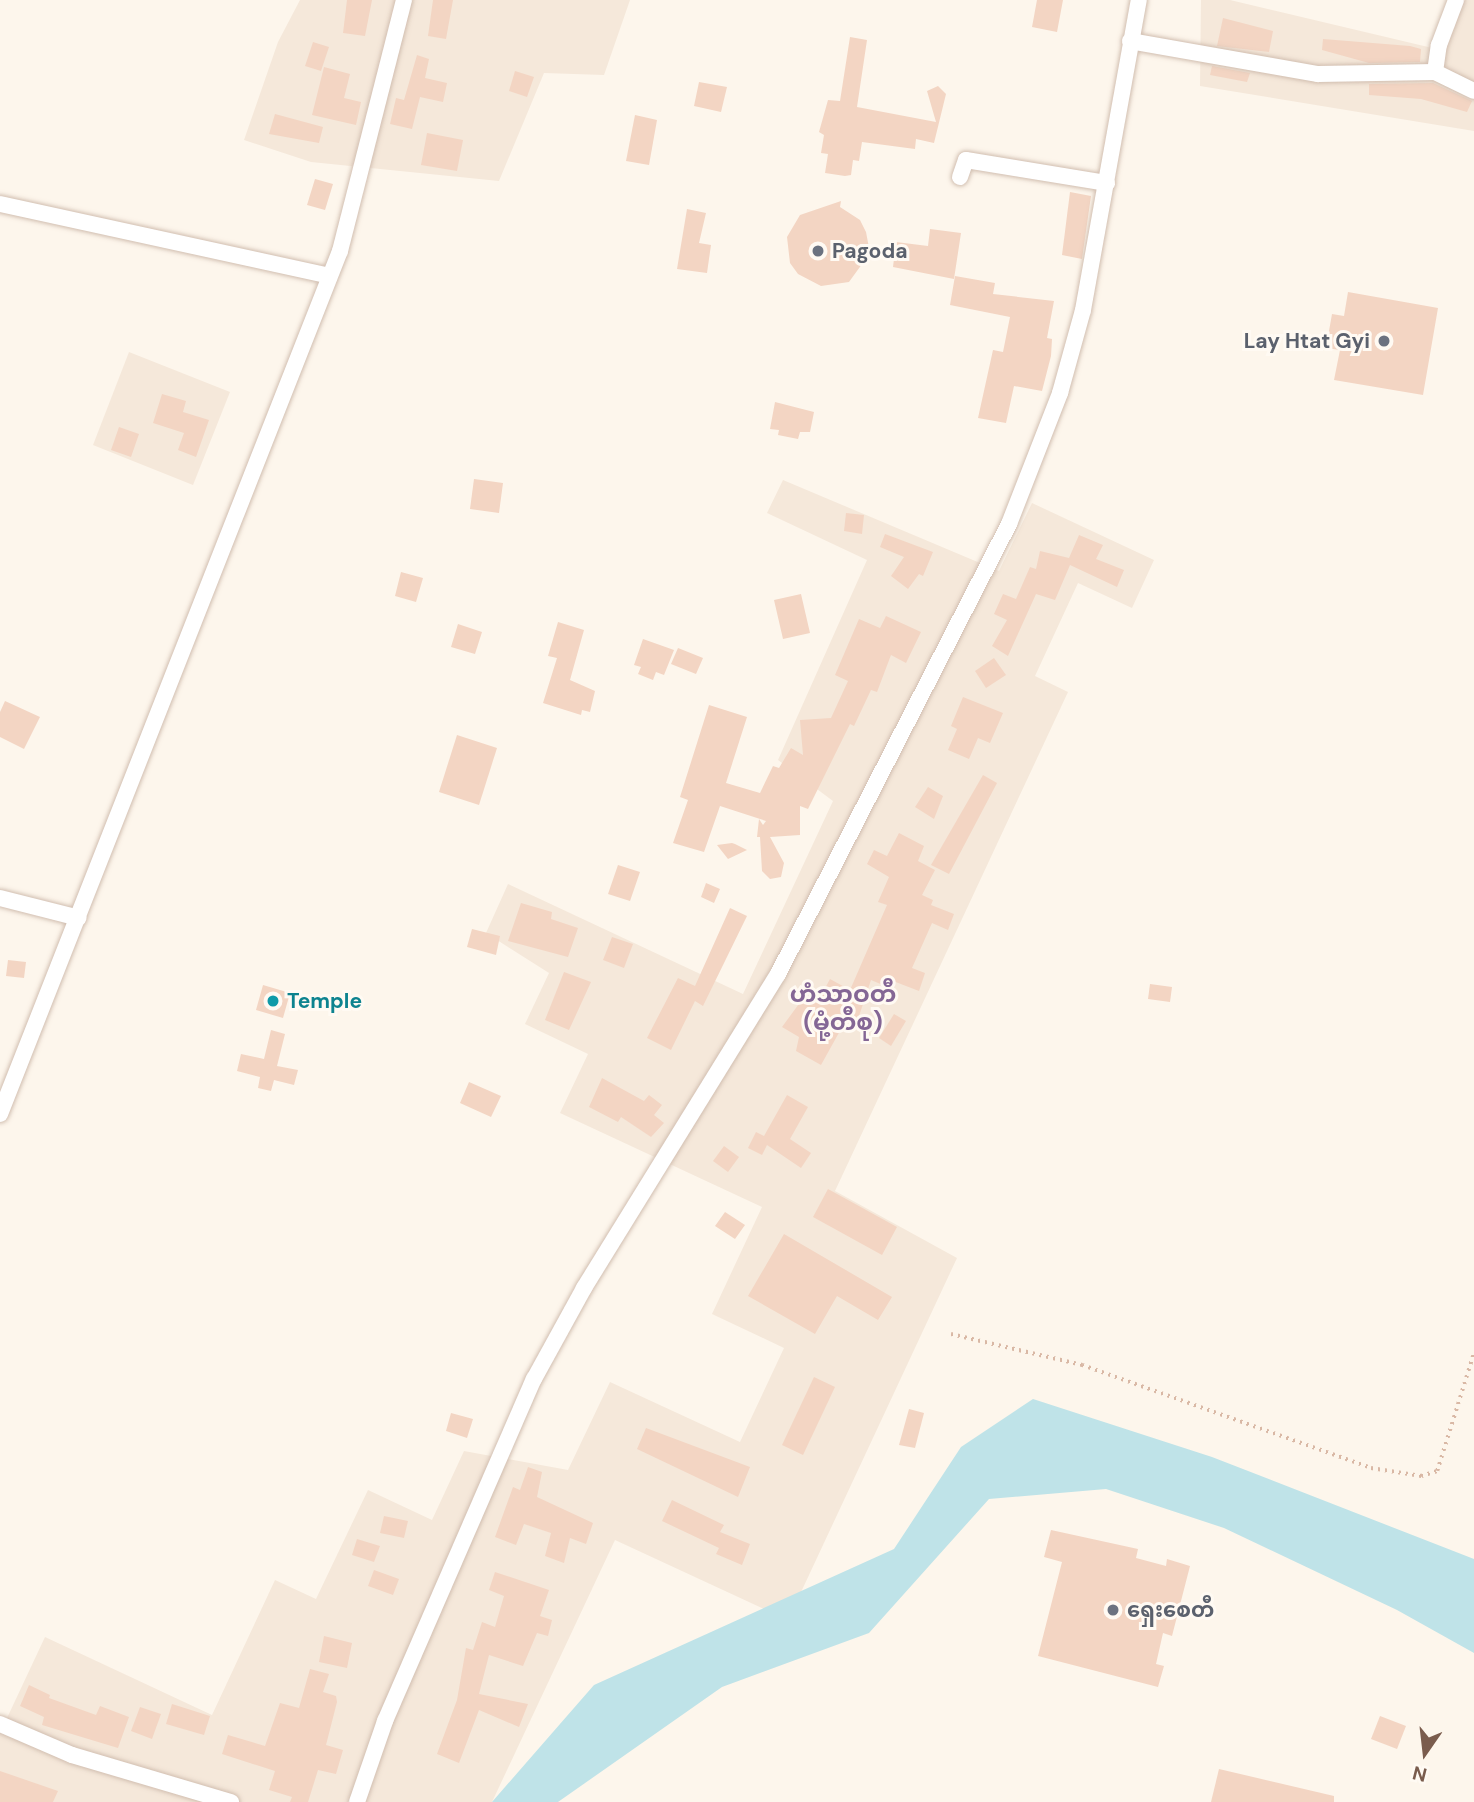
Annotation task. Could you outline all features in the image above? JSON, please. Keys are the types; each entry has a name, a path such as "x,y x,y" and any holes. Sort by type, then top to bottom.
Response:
{"street":[{"path":"0,1115 348,226 354,187 404,0"},
{"path":"357,1802 385,1721 534,1379 584,1288 778,974 992,561 1060,393 1083,310 1139,0"},
{"path":"1435,72 1442,34 1456,0"},
{"path":"1130,41 1318,74 1435,72 1474,91"},
{"path":"960,177 967,160 1107,183"},
{"path":"0,204 329,276"},
{"path":"0,898 79,918"},
{"path":"0,1724 72,1755 230,1802"}],"path":[{"path":"951,1334 1082,1365 1371,1468 1420,1476 1437,1471 1474,1352"}],"shaded area":[{"path":"300,0 630,0 604,75 544,73 499,181 311,162 244,140 278,42"},
{"path":"1201,0 1230,0 1445,51 1456,0 1474,0 1474,131 1200,86"},
{"path":"129,352 230,392 193,485 93,445"},
{"path":"783,480 999,571 1032,503 1154,560 1132,608 1078,583 1035,676 1068,692 835,1191 957,1258 788,1620 615,1540 492,1802 0,1802 0,1733 45,1637 212,1715 275,1580 316,1599 368,1490 432,1520 464,1451 568,1470 610,1382 740,1442 784,1348 712,1314 762,1207 560,1113 588,1054 525,1024 549,973 486,933 508,884 743,994 833,801 778,760 867,560 767,513"}],"water":[{"path":"1033,1399 1212,1457 1474,1559 1474,1653 1397,1610 1224,1528 1106,1489 989,1499 869,1633 722,1687 558,1802 492,1802 594,1685 894,1549 961,1447"}],"building":[{"path":"347,0 372,0 365,36 343,33"},
{"path":"433,0 453,0 446,39 428,36"},
{"path":"1037,0 1063,0 1057,32 1032,27"},
{"path":"1223,18 1273,31 1269,52 1217,46"},
{"path":"850,37 867,40 857,107 936,122 927,91 938,86 946,94 934,143 916,139 915,149 862,142 859,161 853,160 851,175 845,176 825,173 828,154 821,153 824,135 819,132 828,100 840,101"},
{"path":"1323,39 1410,46 1421,49 1420,62 1369,63 1322,50"},
{"path":"313,42 329,47 321,71 305,66"},
{"path":"417,55 429,59 425,78 447,83 443,102 420,97 412,129 390,124 396,98 404,100"},
{"path":"1212,66 1250,73 1247,82 1210,75"},
{"path":"324,67 350,74 344,98 361,102 356,125 312,115"},
{"path":"515,71 534,77 527,97 509,91"},
{"path":"699,82 727,87 721,112 694,106"},
{"path":"1433,83 1472,101 1467,112 1421,99 1369,95 1369,84"},
{"path":"275,114 323,127 319,143 269,134"},
{"path":"635,115 657,120 649,165 626,161"},
{"path":"427,133 463,140 457,171 421,165"},
{"path":"315,179 333,184 325,210 307,205"},
{"path":"1070,192 1091,196 1082,259 1062,255"},
{"path":"841,201 840,207 860,220 866,232 870,253 849,282 821,286 798,274 790,263 787,237 800,215"},
{"path":"687,209 706,213 699,243 711,245 707,273 677,269"},
{"path":"930,229 961,233 954,279 893,267 896,242 928,246"},
{"path":"955,276 995,283 993,294 1054,301 1047,338 1052,339 1051,356 1042,391 1014,386 1006,423 978,418 993,350 1003,352 1010,317 950,305"},
{"path":"1348,292 1438,308 1423,395 1334,380 1340,350 1326,348 1332,314 1344,316"},
{"path":"162,394 186,401 183,412 209,420 196,457 178,450 184,433 153,423"},
{"path":"775,402 814,412 810,432 800,432 798,439 778,435 779,430 770,429"},
{"path":"119,427 139,434 131,457 111,450"},
{"path":"474,479 503,483 499,513 470,509"},
{"path":"846,513 864,515 862,534 844,531"},
{"path":"885,534 933,552 923,576 919,574 908,589 891,576 904,557 880,547"},
{"path":"1079,535 1103,545 1096,559 1124,570 1117,587 1070,565 1055,600 1036,594 1008,656 992,646 1007,620 994,614 1003,594 1016,599 1030,567 1036,569 1040,551 1069,558"},
{"path":"401,572 423,578 416,602 395,596"},
{"path":"801,594 810,633 783,639 774,600"},
{"path":"886,616 921,632 906,663 891,655 877,692 871,690 854,726 850,724 808,809 800,806 800,835 770,837 784,863 781,877 770,879 762,871 760,837 757,837 759,819 763,825 766,821 720,806 704,852 673,843 688,800 680,797 709,705 747,717 726,783 760,793 773,766 779,768 791,748 803,755 800,720 831,718 848,681 835,675 859,619 880,628"},
{"path":"558,622 584,630 570,680 595,691 590,712 582,710 581,715 543,703 557,658 548,656"},
{"path":"458,624 482,632 475,654 451,647"},
{"path":"643,639 674,650 664,675 656,672 653,680 638,674 641,667 634,665"},
{"path":"678,648 703,658 696,674 671,664"},
{"path":"994,658 1006,675 986,688 975,671"},
{"path":"963,697 1003,713 990,743 978,738 969,759 948,750 957,729 951,726"},
{"path":"5,701 40,717 24,749 0,737 0,712"},
{"path":"457,735 497,748 479,805 439,792"},
{"path":"983,775 997,783 949,874 931,865"},
{"path":"928,787 943,796 934,819 915,807"},
{"path":"899,833 924,846 918,861 935,870 922,895 933,900 931,905 954,914 948,930 932,923 912,968 925,973 919,991 893,981 890,988 871,980 856,1025 848,1021 841,1029 821,1065 796,1051 799,1037 782,1027 804,997 817,1003 830,979 850,990 887,905 878,902 889,877 867,864 874,850 887,856"},
{"path":"732,843 747,850 728,859 717,845"},
{"path":"618,865 640,872 630,901 608,894"},
{"path":"706,883 720,889 714,903 701,897"},
{"path":"521,903 552,912 551,919 578,928 568,957 508,941"},
{"path":"730,908 747,916 703,1006 695,1001 671,1050 647,1038 678,978 695,986"},
{"path":"472,929 500,936 496,955 467,947"},
{"path":"612,937 633,944 624,968 603,960"},
{"path":"8,960 26,962 24,978 6,976"},
{"path":"564,972 591,982 569,1030 545,1020"},
{"path":"1150,984 1172,987 1170,1002 1148,999"},
{"name":"Temple","path":"263,985 290,993 283,1018 256,1010"},
{"path":"894,1014 906,1021 891,1046 879,1038"},
{"path":"271,1030 285,1034 277,1066 298,1070 294,1085 274,1080 271,1091 258,1088 260,1077 237,1071 241,1054 264,1059"},
{"path":"602,1078 644,1101 649,1095 662,1105 654,1115 664,1123 651,1137 621,1117 618,1122 589,1107"},
{"path":"469,1082 501,1096 491,1117 460,1103"},
{"path":"787,1095 808,1107 790,1139 811,1153 801,1168 767,1145 762,1155 748,1148 756,1132 764,1136"},
{"path":"724,1146 739,1157 728,1172 713,1161"},
{"path":"828,1189 897,1227 882,1255 813,1217"},
{"path":"725,1212 745,1225 735,1239 715,1226"},
{"path":"784,1234 892,1297 878,1320 837,1296 815,1334 748,1296"},
{"path":"814,1377 835,1387 803,1455 782,1445"},
{"path":"909,1409 924,1413 915,1448 899,1445"},
{"path":"451,1413 473,1419 467,1438 446,1431"},
{"path":"646,1428 750,1467 738,1497 637,1449"},
{"path":"528,1467 542,1472 537,1497 593,1523 586,1544 570,1538 564,1563 545,1556 551,1533 524,1524 516,1545 495,1537 513,1487 520,1490"},
{"path":"672,1500 724,1525 720,1532 750,1544 742,1565 716,1554 719,1548 662,1521"},
{"path":"384,1516 408,1521 404,1538 380,1533"},
{"path":"1051,1530 1138,1549 1136,1558 1166,1566 1167,1559 1190,1566 1172,1636 1163,1633 1156,1664 1164,1666 1158,1687 1038,1656 1062,1562 1044,1557"},
{"path":"357,1539 380,1546 374,1562 352,1555"},
{"path":"374,1570 399,1579 393,1595 368,1586"},
{"path":"495,1572 549,1590 540,1616 552,1620 548,1636 537,1633 523,1666 489,1655 479,1694 528,1704 519,1727 479,1710 459,1763 437,1754 457,1700 466,1648 473,1650 482,1622 495,1627 504,1596 489,1590"},
{"path":"324,1636 352,1643 347,1668 319,1662"},
{"path":"310,1669 329,1674 323,1692 336,1696 337,1702 326,1745 343,1750 336,1774 318,1770 308,1802 290,1802 292,1797 269,1790 275,1771 222,1754 228,1735 265,1746 280,1703 299,1708"},
{"path":"29,1685 50,1695 49,1698 96,1715 100,1706 129,1717 118,1748 42,1725 44,1717 20,1706"},
{"path":"172,1704 210,1716 204,1735 166,1724"},
{"path":"140,1707 161,1714 152,1739 131,1731"},
{"path":"1380,1716 1406,1726 1397,1749 1371,1739"},
{"path":"1219,1769 1334,1796 1334,1802 1211,1802"},
{"path":"0,1771 58,1791 53,1802 0,1802"}],"place":[{"name":"Pagoda","path":"818,251"},
{"name":"Lay Htat Gyi","path":"1384,341"},
{"name":"Temple","path":"273,1001"},
{"name":"ရှေးစေတီ","path":"1113,1610"}],"district":[{"name":"ဟံသာဝတီ (မုံ့တီစု)","path":"843,1008"}]}
